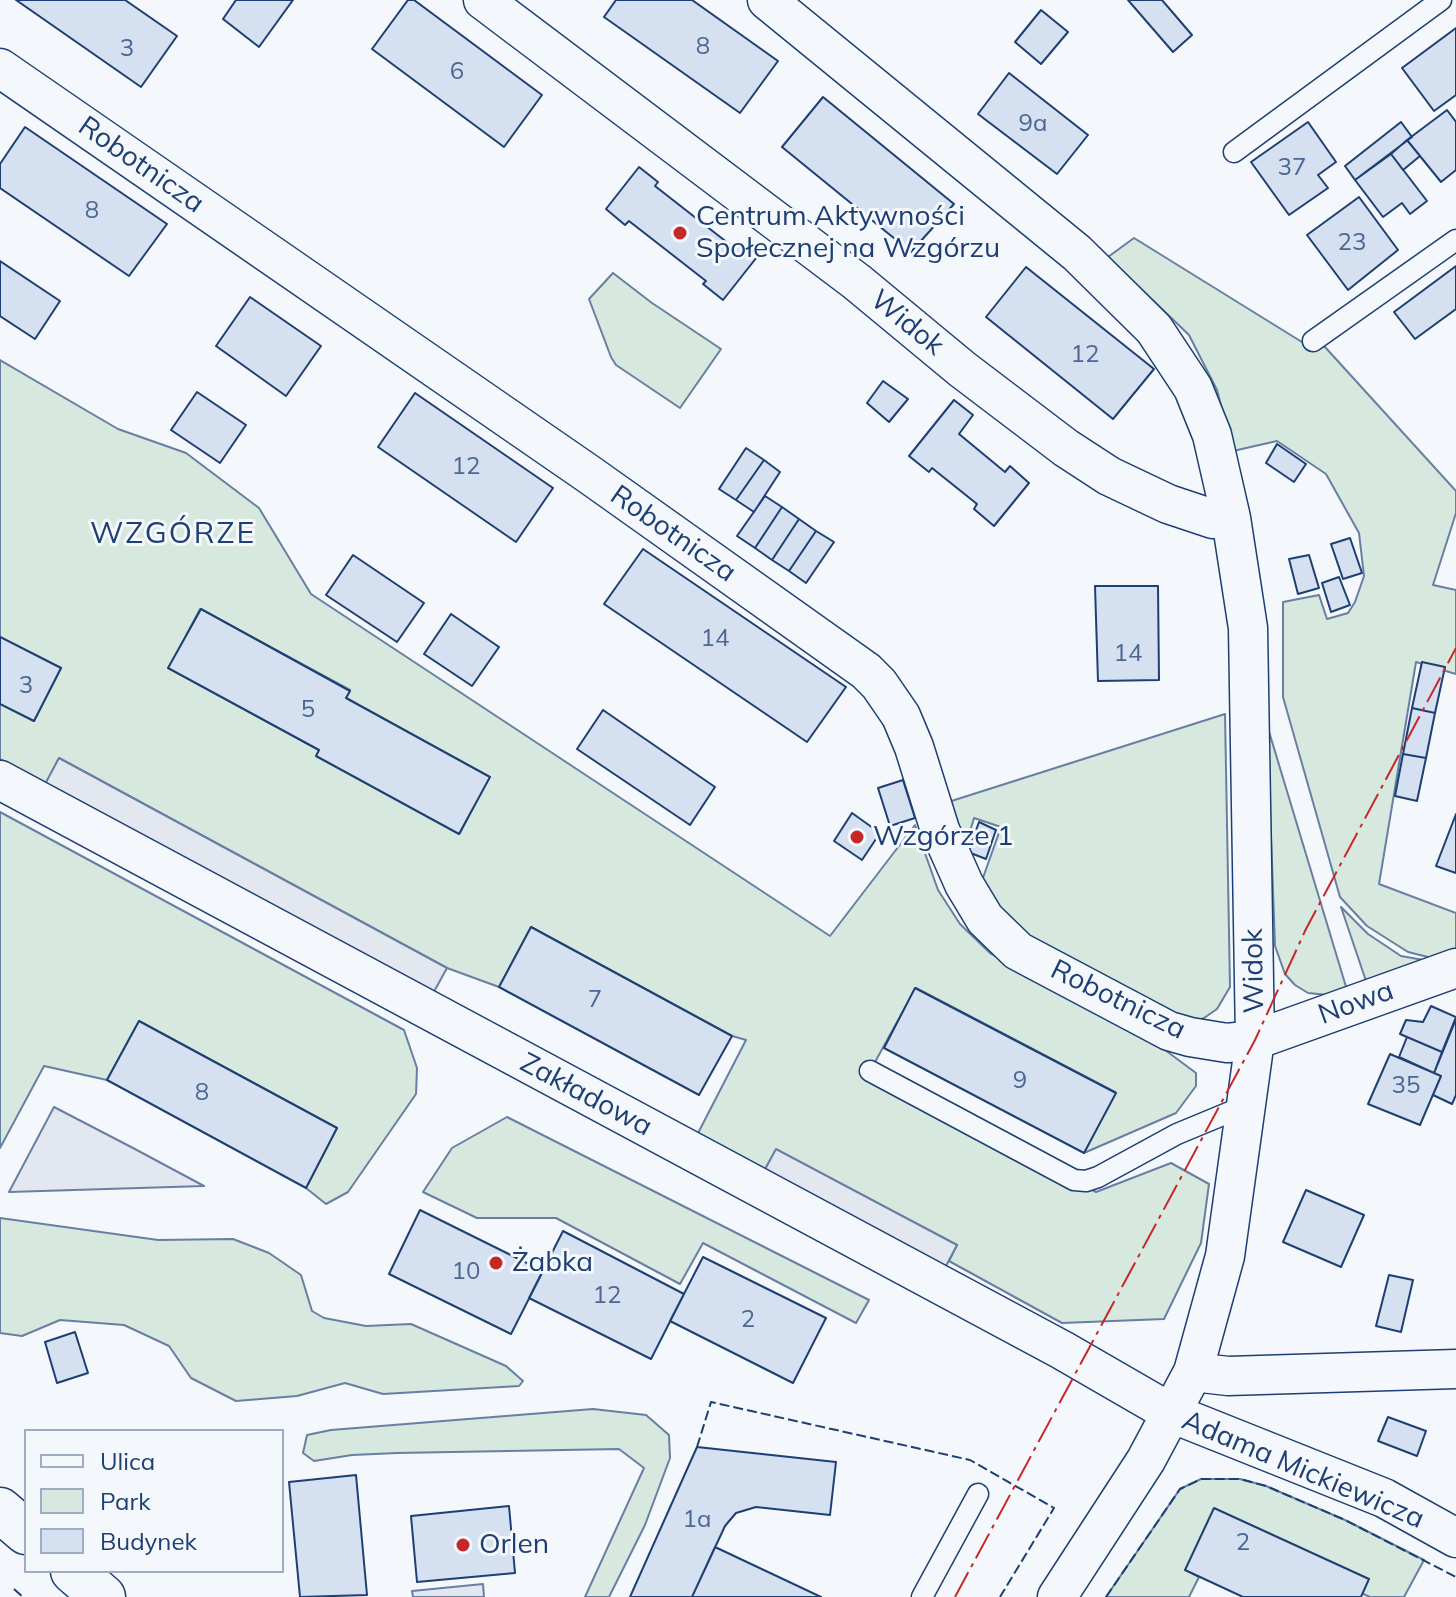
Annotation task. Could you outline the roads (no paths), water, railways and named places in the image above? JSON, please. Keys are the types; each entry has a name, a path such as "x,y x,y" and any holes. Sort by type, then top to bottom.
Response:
{"street":[{"name":"Widok","path":"767,0 1077,253 1148,322 1193,388 1212,435 1231,518 1248,628 1255,1040 1225,1256 1193,1372 1171,1413"},
{"name":"Widok","path":"486,1 857,282 962,369 1066,448 1109,476 1168,504 1213,519 1231,518"},
{"name":"Robotnicza","path":"0,68 590,475 872,676 901,716 940,830 964,884 985,919 1018,951 1169,1031 1227,1043 1255,1040"},
{"name":"Zakładowa","path":"0,780 1062,1350 1171,1413"},
{"name":"Nowa","path":"1255,1040 1456,968"},
{"path":"1193,1372 1218,1376 1456,1369"},
{"name":"Adama Mickiewicza","path":"1057,1597 1140,1471 1171,1413 1384,1498 1456,1538"},
{"path":"0,1510 24,1530"},
{"path":"75,1573 103,1597"}],"lane":[{"path":"1234,152 1441,0"},
{"path":"1313,341 1456,240"},
{"path":"870,1071 1074,1180 1086,1181 1098,1177 1177,1134 1247,1105"},
{"path":"922,1597 978,1494"}],"place":[{"name":"Centrum Aktywności Społecznej na Wzgórzu","path":"680,233"},
{"name":"Wzgórze 1","path":"857,837"},
{"name":"Żabka","path":"496,1263"},
{"name":"Orlen","path":"463,1545"}],"district":[{"name":"WZGÓRZE","path":"173,534"}]}
